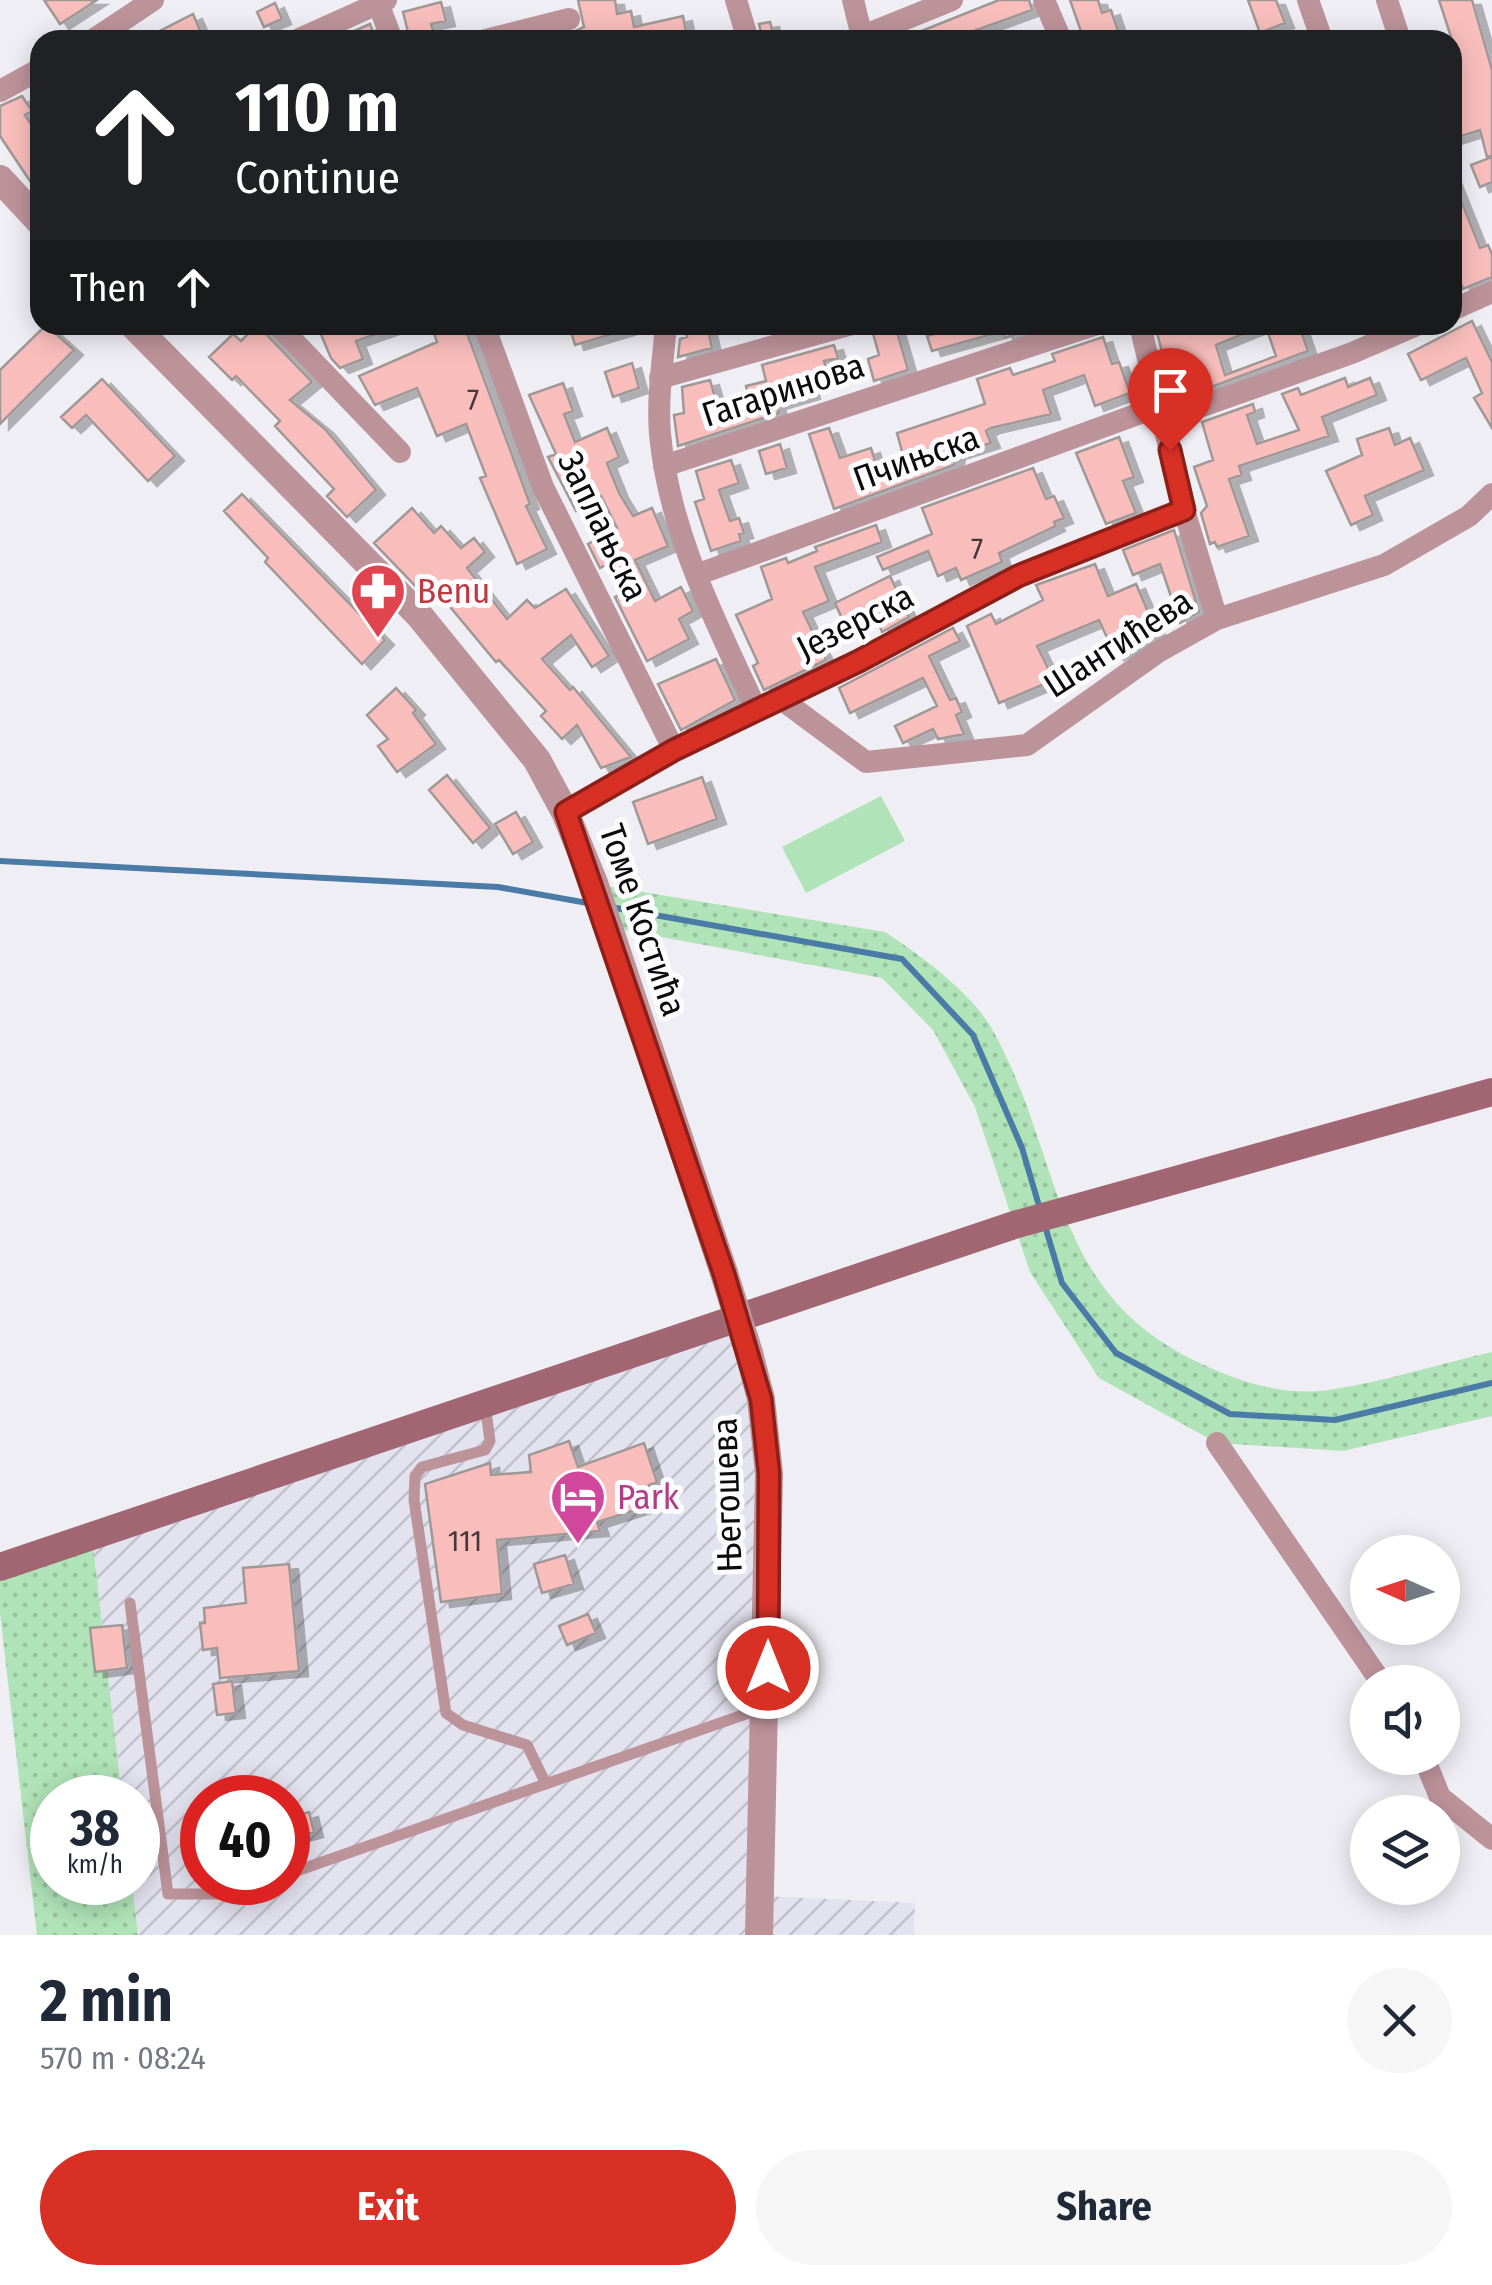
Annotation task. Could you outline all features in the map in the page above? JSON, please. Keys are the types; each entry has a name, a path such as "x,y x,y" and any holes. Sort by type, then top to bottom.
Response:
{"main road":[{"path":"0,1567 1014,1225 1492,1092"}],"street":[{"path":"108,30 153,0"},
{"path":"736,0 745,30"},
{"path":"853,0 857,30"},
{"path":"880,30 952,0"},
{"path":"1044,0 1057,30"},
{"path":"1308,0 1318,30"},
{"path":"1387,0 1397,30"},
{"path":"318,30 380,1 389,30"},
{"path":"526,30 569,19"},
{"path":"0,91 30,74"},
{"path":"0,178 30,210"},
{"path":"1462,306 1492,292"},
{"name":"Томе Костића","path":"143,335 420,615 537,760 566,812 601,906 749,1353"},
{"path":"288,335 400,452"},
{"name":"Заплањска","path":"488,335 543,487 674,750"},
{"path":"665,335 660,378 664,466 673,508 696,575 757,711"},
{"path":"660,378 813,335"},
{"name":"Гагаринова","path":"664,466 1064,335"},
{"path":"1142,335 1184,510 1217,618"},
{"name":"Пчињска","path":"696,575 1161,413 1334,360 1393,335"},
{"name":"Шантићева","path":"781,699 866,762 1026,745 1158,652 1217,618 1384,565 1469,516 1492,494"},
{"name":"Језерска","path":"566,812 674,750 1018,576 1184,510"},
{"name":"Његошева","path":"749,1353 761,1399 769,1473 764,1932"},
{"path":"1217,1443 1369,1665"},
{"path":"1431,1775 1440,1797 1492,1839"}],"lane":[{"path":"485,1402 490,1441 486,1450 422,1467 415,1476 414,1500 446,1714 464,1725 527,1745 546,1784"},
{"path":"130,1604 168,1894 180,1894"},
{"path":"310,1866 768,1707"}],"shaded area":[{"path":"738,1316 761,1399 762,1896 915,1903 914,1935 138,1935 135,1905 160,1905 160,1775 119,1775 92,1536"}],"green space":[{"path":"881,796 905,841 806,893 782,847"},
{"path":"594,884 885,932 929,963 983,1015 1016,1078 1066,1219 1087,1262 1115,1301 1153,1336 1234,1377 1296,1391 1349,1387 1492,1352 1492,1416 1343,1451 1217,1443 1099,1378 1030,1272 975,1107 933,1030 882,978 607,927"},
{"path":"92,1536 119,1775 30,1775 30,1874 0,1613 0,1567"},
{"path":"34,1905 135,1905 138,1935 37,1935"}],"building":[{"path":"44,0 97,0 60,24"},
{"path":"578,0 615,0 617,14 631,11 634,27 683,16 686,30 578,30 584,27"},
{"path":"999,0 1029,0 1032,10 977,30 924,30"},
{"path":"1070,0 1098,0 1102,13 1111,10 1118,30 1080,30"},
{"path":"1248,0 1276,0 1285,23 1259,30"},
{"path":"1439,0 1472,0 1492,70 1492,156 1487,157 1480,130 1462,136 1462,30 1449,30"},
{"path":"441,2 446,21 431,24 433,30 408,30 403,12"},
{"path":"275,3 282,19 264,27 257,12"},
{"path":"193,14 200,30 162,30"},
{"path":"770,22 772,30 760,30 759,24"},
{"path":"22,96 30,108 25,115 30,123 30,181 0,136 0,106"},
{"path":"1492,157 1492,182 1480,187 1471,165"},
{"path":"1462,203 1480,248 1488,245 1492,254 1492,277 1463,289"},
{"path":"1472,321 1492,362 1492,428 1474,398 1482,393 1466,358 1421,380 1408,354 1445,335 1462,335 1462,326"},
{"path":"36,335 57,335 74,350 0,424 0,370"},
{"path":"232,335 241,341 247,335 267,335 312,382 290,400 325,429 376,490 347,517 327,496 334,489 275,426 280,421 236,376 232,380 209,357"},
{"path":"321,335 373,335 356,341 363,359 340,368"},
{"path":"435,335 468,335 530,504 526,506 547,549 517,564 480,478 486,476 466,424 437,436 417,388 375,405 359,376 437,342"},
{"path":"572,335 609,335 575,345"},
{"path":"709,335 712,348 678,357 680,339"},
{"path":"873,335 898,335 908,370 874,381 868,359 879,355"},
{"path":"931,335 989,335 932,351 927,336"},
{"path":"1158,335 1240,335 1216,345 1225,375 1276,356 1269,335 1302,335 1308,351 1203,390 1202,386 1173,394"},
{"path":"1103,337 1112,364 1119,362 1130,393 1095,406 1084,375 1043,390 1051,414 991,428 986,431 991,443 956,454 954,465 834,509 809,434 829,428 840,458 871,448 877,467 904,459 897,433 985,404 977,379 1010,368 1013,375 1055,361 1052,354"},
{"path":"834,345 838,358 824,361 830,381 809,387 811,394 776,404 779,413 678,446 674,415 684,413 682,387 710,380 721,418 752,411 746,386 766,381 762,365"},
{"path":"632,363 639,388 613,397 605,372"},
{"path":"1345,378 1348,387 1370,378 1377,395 1322,417 1329,436 1239,466 1242,475 1229,479 1249,536 1217,547 1215,542 1210,544 1201,513 1207,506 1194,467 1213,460 1202,422 1253,404 1255,412 1247,415 1257,444 1299,430 1282,394 1298,388 1301,395"},
{"path":"102,379 175,456 148,481 86,415 72,428 61,417"},
{"path":"563,383 573,411 564,414 575,442 607,428 619,457 607,463 619,493 633,516 652,508 668,546 635,560 655,601 681,587 693,611 679,619 689,639 647,661 615,597 627,591 611,562 600,568 588,544 617,528 601,496 576,511 548,457 556,454 529,395"},
{"path":"1389,428 1395,445 1410,438 1424,470 1365,496 1373,515 1351,525 1326,471 1362,455 1357,439"},
{"path":"1119,437 1134,477 1123,481 1136,513 1106,524 1076,453"},
{"path":"780,444 787,468 766,474 759,451"},
{"path":"731,460 739,483 719,490 730,521 739,518 744,533 739,534 741,541 711,551 695,502 704,499 696,471"},
{"path":"1033,468 1046,499 1054,496 1064,518 1054,522 1056,526 999,553 1002,562 961,580 956,568 938,576 928,551 883,570 877,557 932,534 922,508"},
{"path":"242,494 385,640 362,664 265,562 268,558 224,511"},
{"path":"412,508 434,533 441,526 461,548 474,538 485,552 467,568 507,619 527,600 535,608 566,589 609,656 592,667 571,635 542,659 570,690 573,687 631,757 601,768 577,725 562,739 541,716 546,711 499,660 496,662 436,590 427,598 374,543"},
{"path":"876,525 882,542 815,567 829,601 803,612 826,660 764,690 753,666 758,663 736,615 772,599 761,567 786,558 788,563 817,551 815,547"},
{"path":"1174,530 1199,612 1180,623 1160,564 1133,575 1123,550"},
{"path":"1095,564 1108,596 1136,584 1158,635 1115,655 1099,620 1037,646 1054,680 999,703 967,626 991,614 996,624 1043,600 1036,585"},
{"path":"890,576 909,617 882,632 874,612 845,625 835,603"},
{"path":"953,628 960,641 929,656 950,700 956,698 962,712 956,715 964,734 938,739 933,729 903,743 895,726 937,706 923,678 850,713 839,688"},
{"path":"716,659 735,700 681,730 658,684"},
{"path":"396,688 416,710 413,713 436,744 397,772 378,746 388,739 367,715"},
{"path":"447,775 490,828 473,843 429,790"},
{"path":"702,777 717,819 648,844 633,802"},
{"path":"516,812 533,842 513,854 495,824"},
{"path":"569,1441 578,1467 644,1443 657,1482 649,1485 655,1504 597,1522 600,1531 497,1540 502,1594 441,1602 425,1484 490,1463 491,1475 531,1472 529,1455"},
{"path":"565,1555 574,1584 542,1593 534,1564"},
{"path":"289,1564 299,1671 220,1678 217,1648 203,1650 200,1623 205,1623 204,1608 246,1603 243,1568"},
{"path":"588,1614 596,1633 567,1645 559,1626"},
{"path":"122,1625 127,1668 95,1672 90,1628"},
{"path":"232,1681 236,1713 217,1715 213,1684"}],"waterway":[{"path":"0,861 498,887 593,904"},
{"path":"610,907 902,959 973,1035 1022,1148 1040,1209"},
{"path":"1045,1226 1062,1283 1116,1353 1230,1414 1335,1420 1492,1383"}],"place":[{"name":"Benu","path":"378,640"},
{"name":"Park","path":"578,1546"}],"route":[{"path":"768,1668 769,1473 761,1399 724,1274 594,884 566,812 674,750 859,661 1018,576 1184,510 1170,450"}]}
